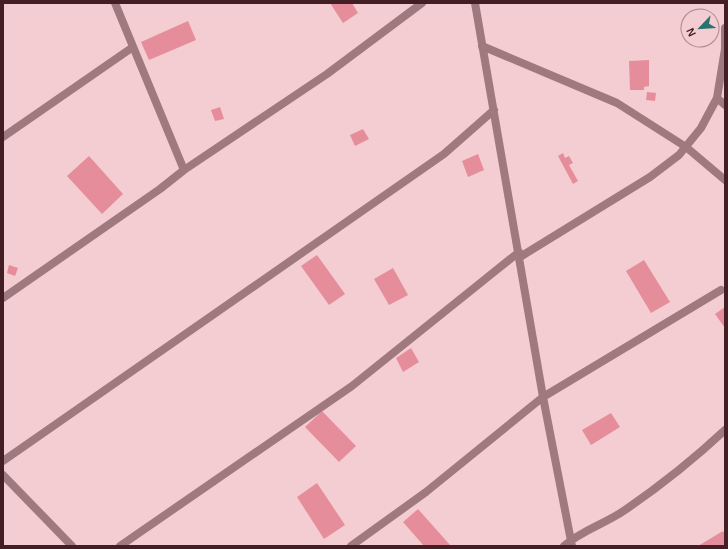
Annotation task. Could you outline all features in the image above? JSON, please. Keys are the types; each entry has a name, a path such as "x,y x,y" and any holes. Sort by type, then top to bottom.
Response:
{"street":[{"path":"115,3 184,170"},
{"path":"3,298 160,189 184,170 327,74 422,3"},
{"path":"475,3 544,397 572,543"},
{"path":"120,546 352,386 519,254 650,177 680,155 701,128 717,98 725,49 725,28"},
{"path":"482,46 617,103 686,147 725,180"},
{"path":"3,136 133,47"},
{"path":"717,98 725,105"},
{"path":"3,461 444,154 494,110"},
{"path":"351,546 426,492 544,397 721,290"},
{"path":"564,546 572,543 624,511 696,457 725,430"},
{"path":"3,475 72,546"}],"building":[{"path":"330,3 352,3 358,13 343,23"},
{"path":"188,21 196,40 149,60 141,42"},
{"path":"649,60 649,86 644,87 644,90 630,90 629,61"},
{"path":"647,92 656,93 655,101 646,100"},
{"path":"220,107 224,119 215,121 211,110"},
{"path":"363,129 369,139 355,146 350,135"},
{"path":"563,153 565,158 569,156 573,163 569,165 578,181 573,184 558,156"},
{"path":"478,154 484,170 468,177 462,161"},
{"path":"89,156 123,194 102,214 67,176"},
{"path":"317,255 345,294 329,305 301,266"},
{"path":"644,260 670,302 651,313 626,271"},
{"path":"9,265 18,268 15,276 7,273"},
{"path":"393,268 408,295 389,305 374,279"},
{"path":"725,307 725,328 715,314"},
{"path":"411,348 419,362 403,372 396,358"},
{"path":"322,411 356,446 339,462 305,427"},
{"path":"611,413 620,427 591,445 582,430"},
{"path":"317,483 345,525 324,539 297,497"},
{"path":"418,509 450,545 449,546 424,546 403,522"},
{"path":"723,531 725,534 725,546 698,546"}]}
